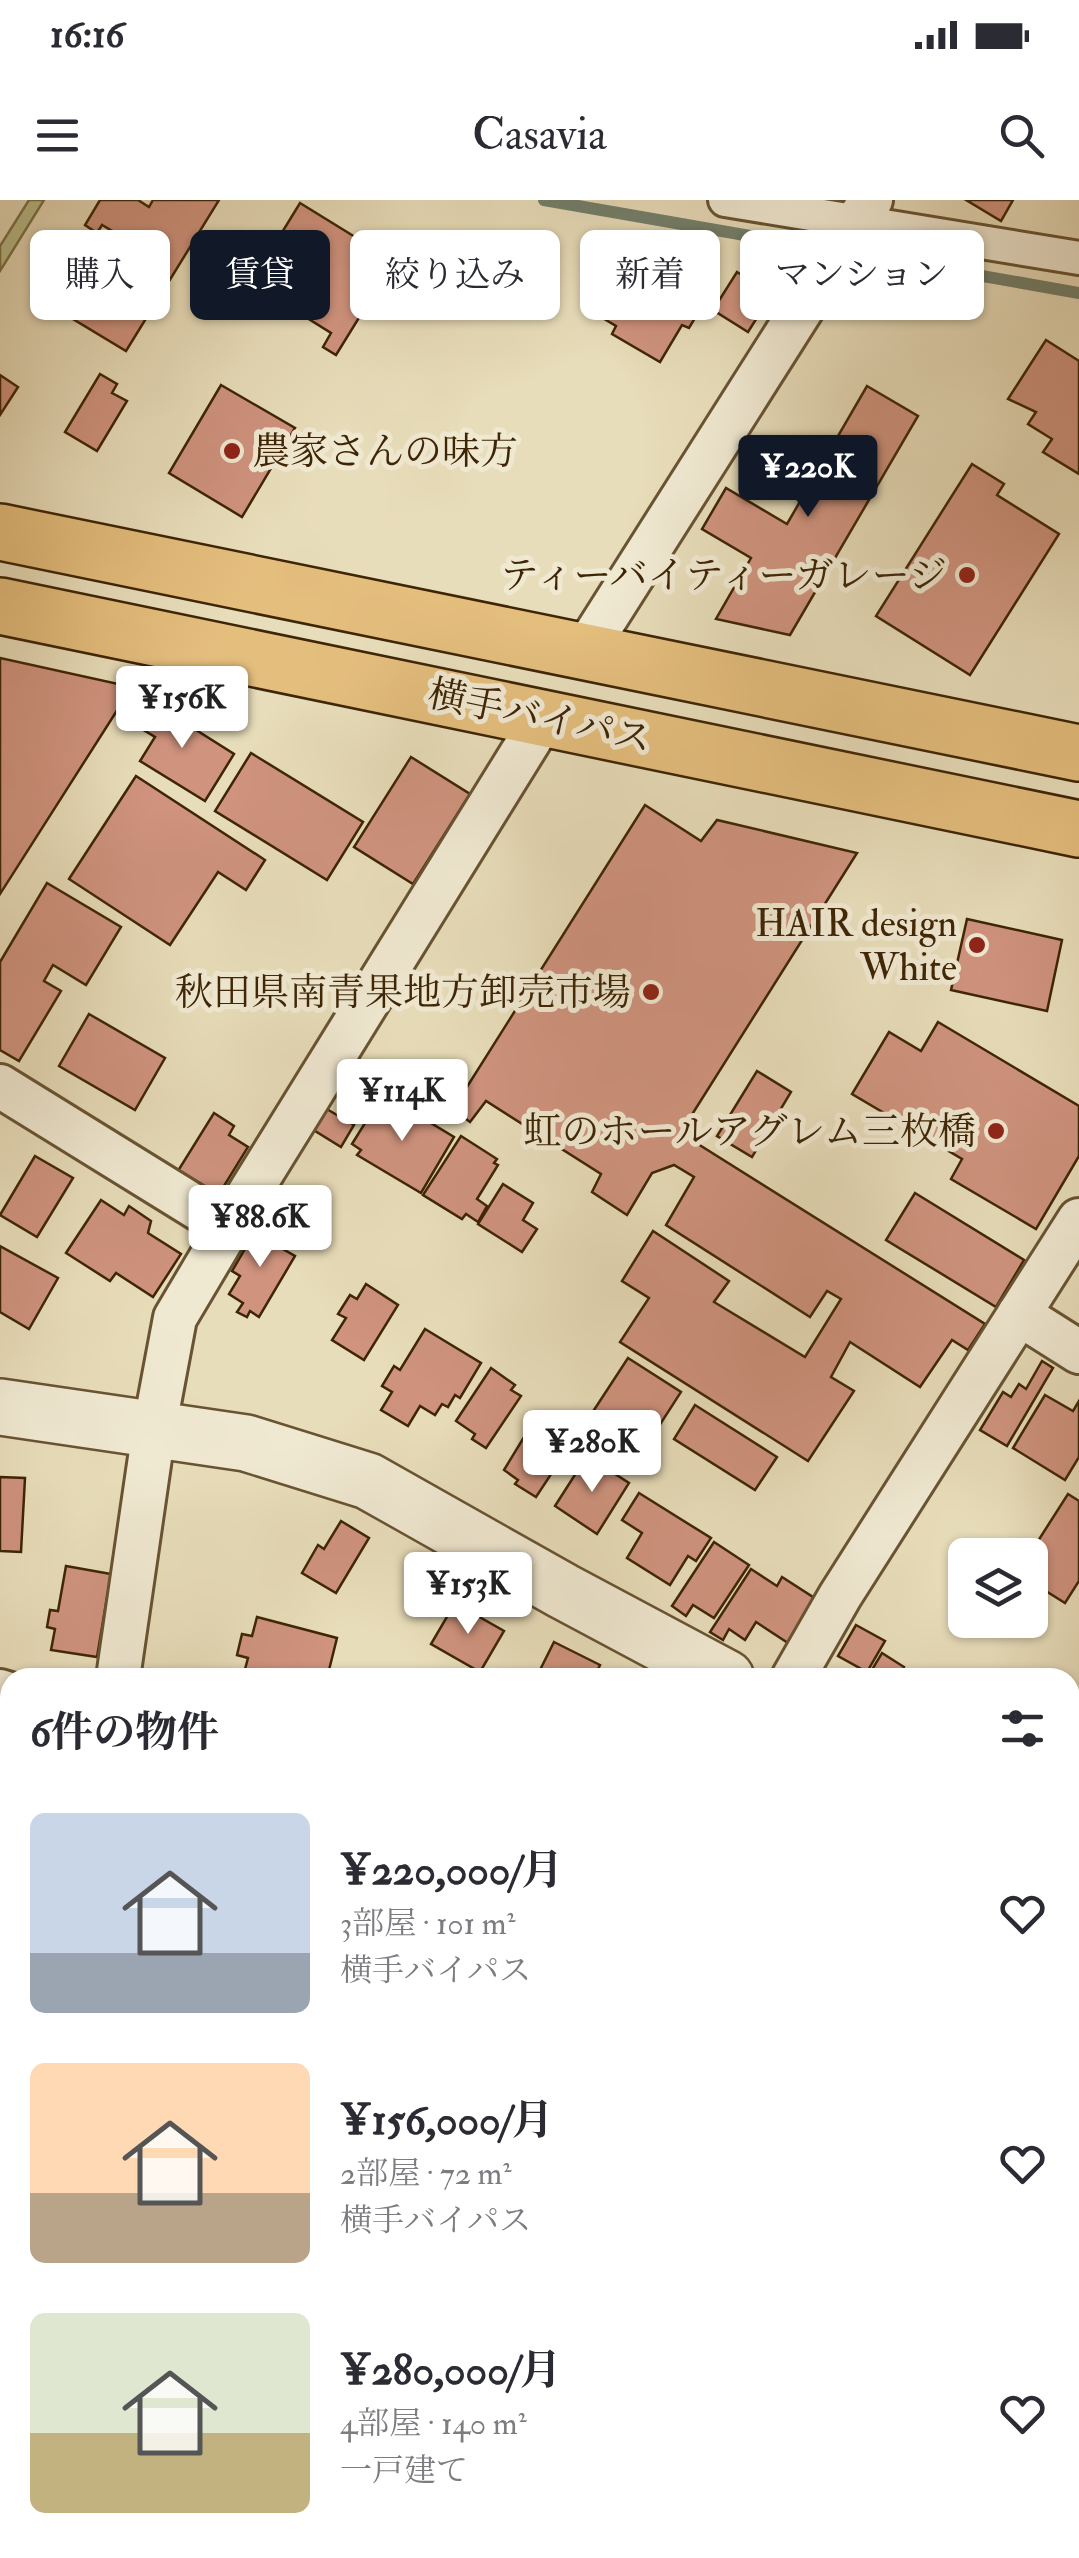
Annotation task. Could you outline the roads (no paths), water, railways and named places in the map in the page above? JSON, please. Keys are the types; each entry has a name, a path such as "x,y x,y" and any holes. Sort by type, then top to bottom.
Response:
{"highway":[{"name":"横手バイパス","path":"0,532 1079,753"},
{"name":"横手バイパス","path":"0,606 1079,829"}],"street":[{"path":"725,200 865,210 1079,258"},
{"path":"585,652 865,210"},
{"path":"119,1668 154,1430 176,1318 228,1227 544,717"},
{"path":"0,1086 228,1227"},
{"path":"798,1668 1079,1220"},
{"path":"1019,1314 1079,1352"},
{"path":"0,1407 246,1443 368,1481 707,1668"}],"waterway":[{"path":"544,200 740,234"},
{"path":"984,276 1079,293"}],"place":[{"name":"農家さんの味方","path":"232,451"},
{"name":"ティーバイティーガレージ","path":"967,575"},
{"name":"HAIR design White","path":"977,945"},
{"name":"秋田県南青果地方卸売市場","path":"651,992"},
{"name":"虹のホールアグレム三枚橋","path":"996,1131"}]}
